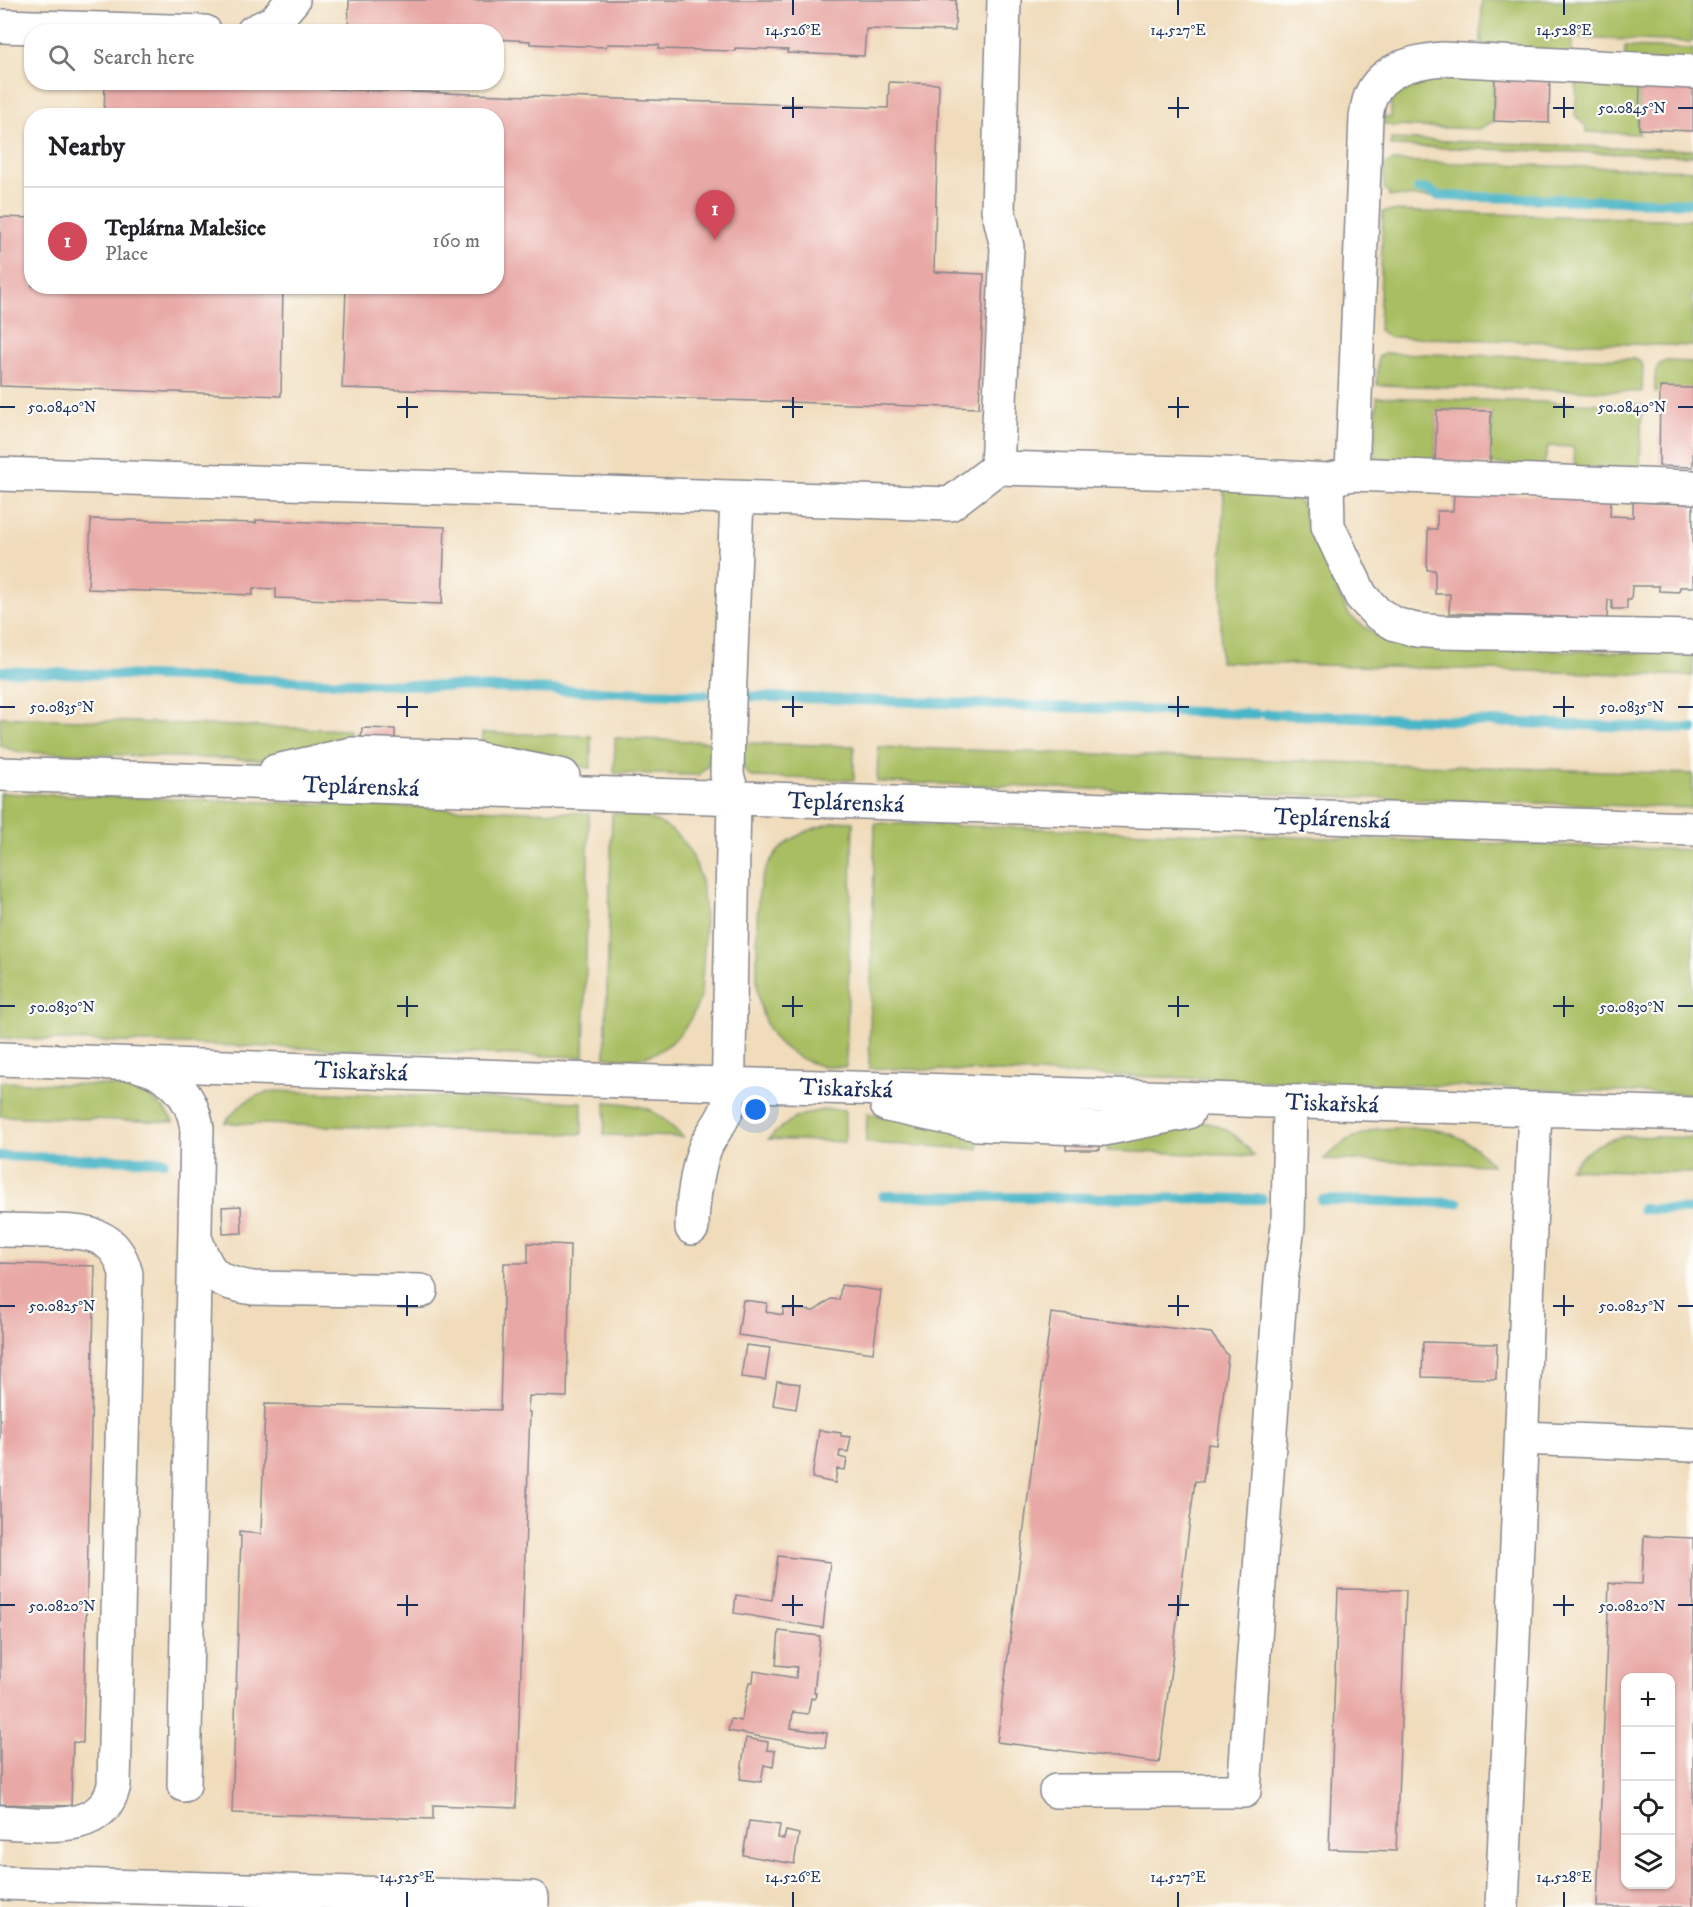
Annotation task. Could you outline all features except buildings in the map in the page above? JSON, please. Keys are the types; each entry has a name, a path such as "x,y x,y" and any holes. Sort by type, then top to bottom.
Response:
{"street":[{"path":"270,24 293,0"},
{"path":"997,468 1007,247 998,210 1004,0"},
{"path":"0,26 24,27"},
{"path":"1693,72 1443,59 1421,60 1402,66 1382,80 1370,96 1366,117 1340,477 1328,526 1360,596 1377,613 1395,624 1416,630 1440,632 1693,637"},
{"path":"0,474 950,504 997,468 1693,487"},
{"path":"693,1228 692,1211 704,1150 728,1106 734,798 727,775 737,498"},
{"name":"Teplárenská","path":"0,774 1693,829"},
{"name":"Tiskařská","path":"0,1059 803,1087 1693,1114"},
{"path":"125,1063 161,1073 177,1085 189,1100 198,1128"},
{"path":"184,1785 198,1128 205,1101 216,1085 232,1075 272,1067"},
{"path":"1056,1791 1244,1791 1281,1280 1288,1226 1290,1102"},
{"path":"1502,1907 1535,1109"},
{"path":"0,1230 81,1232 95,1235 117,1250 126,1274 112,1796 95,1815 83,1821 70,1824 0,1822"},
{"path":"195,1238 207,1268 214,1276 232,1285 253,1288 421,1291"},
{"path":"1522,1438 1693,1445"},
{"path":"0,1883 532,1898 532,1907"}],"green space":[{"path":"1482,0 1693,0 1693,42 1572,38 1571,58 1513,54 1481,43"},
{"path":"1625,47 1693,49 1693,62 1625,60"},
{"path":"1495,72 1494,121 1479,129 1392,126 1383,123 1383,117 1391,118 1391,100 1407,86 1425,76"},
{"path":"1577,78 1640,81 1639,134 1586,132 1586,127 1575,115"},
{"path":"1391,139 1693,150 1693,156 1391,146"},
{"path":"1393,161 1693,170 1693,205 1389,196 1384,189 1384,165"},
{"path":"1383,212 1693,220 1693,346 1389,337 1379,330"},
{"path":"1386,353 1635,359 1643,366 1642,392 1377,385 1378,357"},
{"path":"1667,361 1693,362 1693,388 1655,392 1657,369 1659,365"},
{"path":"1377,397 1642,405 1640,468 1575,467 1573,447 1548,446 1544,466 1490,464 1491,412 1437,410 1435,463 1374,461"},
{"path":"1224,488 1287,492 1299,500 1340,598 1350,616 1380,638 1414,647 1693,654 1693,676 1220,662"},
{"path":"0,717 349,730 348,745 265,760 20,752 0,746"},
{"path":"482,733 591,736 591,768 481,749"},
{"path":"615,738 711,742 710,762 699,775 614,773"},
{"path":"743,743 854,746 854,780 751,777 742,767"},
{"path":"878,747 1693,774 1693,808 877,782"},
{"path":"0,793 589,813 584,1057 0,1038"},
{"path":"612,813 640,816 666,827 685,843 696,865 705,916 701,995 698,1004 682,1032 674,1040 657,1052 637,1058 605,1057"},
{"path":"843,821 853,822 846,1067 821,1066 812,1063 793,1054 777,1041 763,1017 758,995 757,973 758,899 769,862 778,851 800,834"},
{"path":"875,823 1693,850 1693,1094 869,1068"},
{"path":"0,1082 124,1086 147,1095 163,1108 174,1122 0,1116"},
{"path":"275,1091 582,1102 582,1134 225,1123 247,1101"},
{"path":"606,1102 632,1105 649,1110 657,1114 683,1137 604,1135"},
{"path":"828,1109 845,1110 845,1142 768,1139 795,1118"},
{"path":"867,1113 978,1134 978,1149 866,1143"},
{"path":"1197,1122 1214,1125 1230,1132 1254,1156 1107,1151 1108,1142"},
{"path":"1376,1129 1426,1129 1454,1135 1480,1152 1492,1165 1324,1159 1347,1140"},
{"path":"1626,1136 1693,1138 1693,1173 1569,1169 1594,1147"}],"waterway":[{"path":"1418,189 1428,190 1439,196 1693,203"},
{"path":"0,671 705,695"},
{"path":"744,696 1257,714"},
{"path":"1266,714 1693,729"},
{"path":"0,1156 164,1161"},
{"path":"883,1196 1262,1199"},
{"path":"1322,1200 1458,1203"},
{"path":"1642,1209 1693,1210"}],"place":[{"name":"Teplárna Malešice","path":"715,240"}]}
